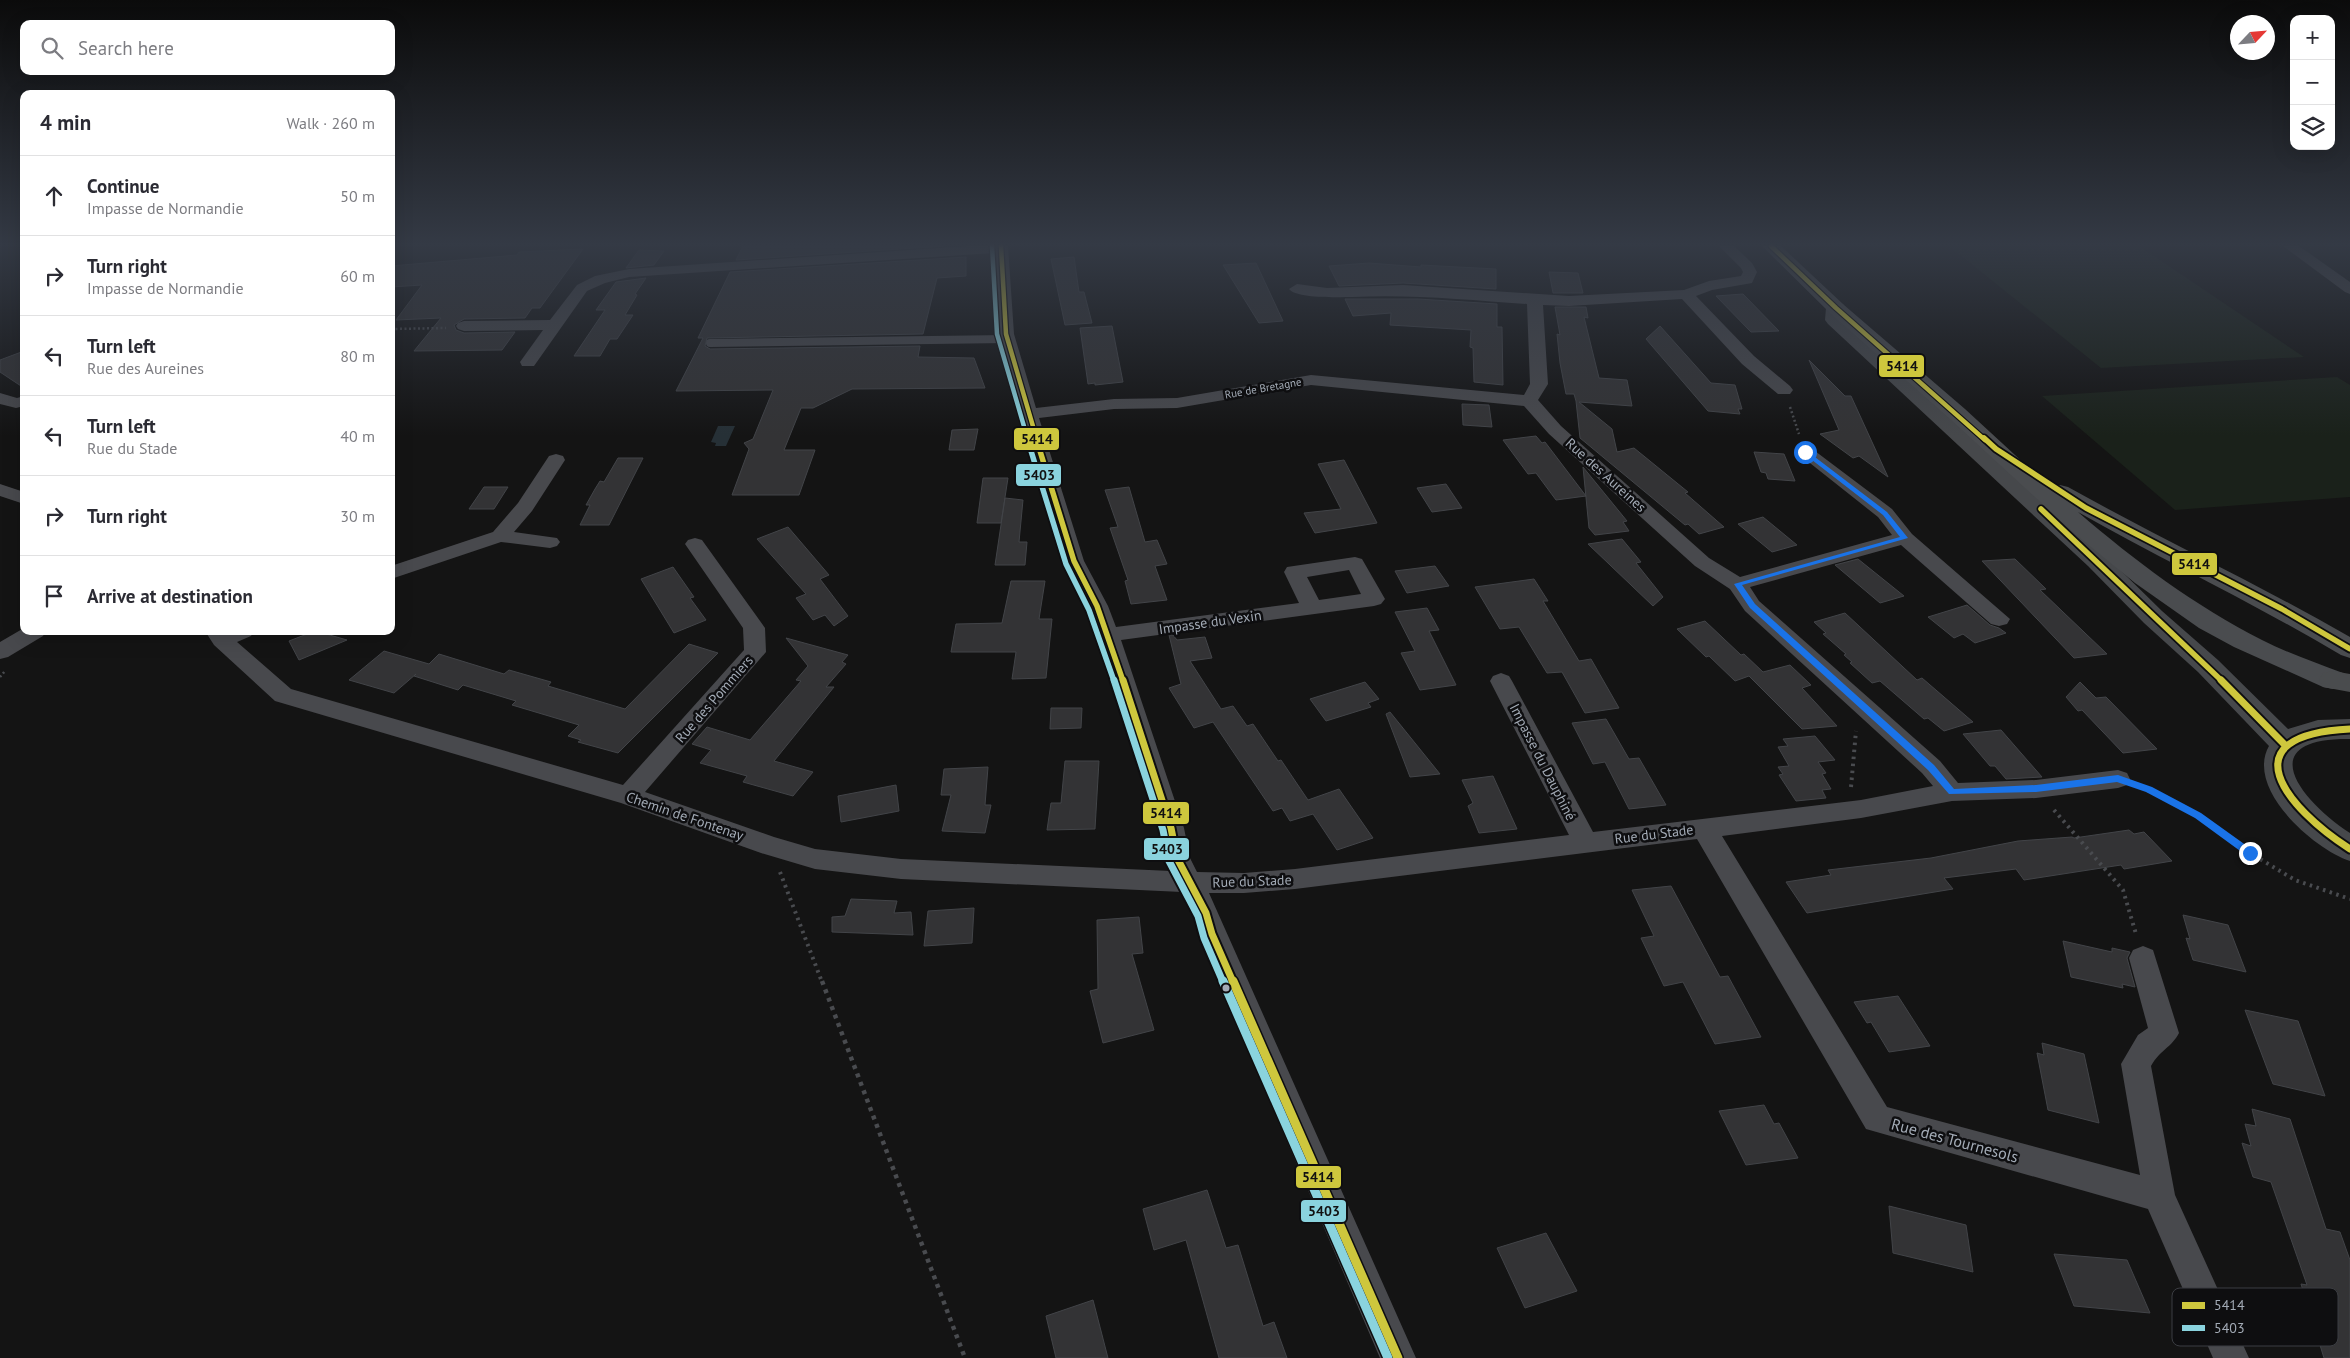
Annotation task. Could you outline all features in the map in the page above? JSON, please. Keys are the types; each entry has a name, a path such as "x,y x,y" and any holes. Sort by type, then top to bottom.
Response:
{"main road":[{"path":"1836,309 1835,320 2084,548 2153,617 2208,666 2265,722 2284,744"},
{"path":"1838,309 2078,524 2197,614 2237,638 2275,657 2344,683"},
{"path":"1996,449 2086,508 2282,609 2350,649"},
{"path":"2346,850 2318,826 2287,793 2280,778 2277,763 2279,753 2284,744 2296,736 2313,730 2350,729"}],"street":[{"path":"528,362 566,309"},
{"path":"1005,309 1007,339 1028,414 1074,561 1097,606 1108,635 1171,828 1176,858 1206,913 1212,934 1398,1358"},
{"path":"1529,401 1539,384 1535,309"},
{"path":"1700,309 1748,360 1784,390"},
{"path":"464,326 555,325"},
{"name":"Rue de Bretagne","path":"1028,414 1114,404 1177,403 1311,380 1529,401"},
{"path":"0,416 13,400"},
{"name":"Rue des Aureines","path":"1529,401 1555,430 1702,562 1737,584 1752,606 1931,768 1952,792"},
{"path":"1805,452 1885,513 1905,538 2000,619"},
{"path":"500,536 525,507 556,460"},
{"path":"0,490 20,497"},
{"path":"395,572 500,536 550,542"},
{"path":"1737,584 1905,538"},
{"name":"Rue des Pommiers","path":"628,796 755,652 754,628 695,544"},
{"name":"Impasse du Vexin","path":"1108,635 1312,608"},
{"path":"0,652 28,635"},
{"name":"Chemin de Fontenay","path":"228,635 283,695 628,796 770,846 815,859 901,869 1190,882"},
{"name":"Impasse du Dauphiné","path":"1502,681 1585,842"},
{"name":"Rue du Stade","path":"1190,882 1244,883 1294,879 1861,809 1952,792 2036,788 2118,779"},
{"name":"Rue des Tournesols","path":"1704,828 1877,1119 2159,1196"},
{"path":"2143,958 2164,1033 2148,1044 2136,1064 2159,1196 2200,1288"},
{"path":"2227,1346 2232,1358"}],"lane":[{"path":"710,343 1007,339"}],"path":[{"path":"395,329 464,326"},
{"path":"1784,390 1805,452"},
{"path":"1861,809 1851,793 1857,727 1875,716"},
{"path":"2118,779 2149,790 2198,815 2250,853 2295,880 2350,899"},
{"path":"2036,788 2123,890 2143,958"},
{"path":"770,846 965,1358"}],"shaded area":[{"path":"2028,309 2233,309 2304,357 2101,368"},
{"path":"2337,377 2350,385 2350,497 2175,510 2042,396"},
{"path":"718,426 735,426 726,446 715,446 716,443 711,442"}],"building":[{"path":"404,309 531,309 525,318 464,319 454,325 456,330 464,333 515,332 502,350 414,351 441,318 396,320"},
{"path":"628,309 625,315 633,315 617,339 610,339 600,356 574,356 605,310 596,310"},
{"path":"712,309 929,309 923,334 707,338 705,346 710,349 920,346 918,357 974,358 985,388 852,389 813,408 801,408 784,450 815,450 799,495 732,495 749,449 744,443 753,439 773,390 676,391 703,338 698,338"},
{"path":"1062,309 1088,309 1092,323 1065,325"},
{"path":"1251,309 1278,309 1283,321 1259,323"},
{"path":"1350,309 1497,309 1497,327 1502,327 1503,385 1474,382 1473,348 1470,347 1471,330 1390,325 1391,313 1353,316"},
{"path":"1555,309 1586,309 1588,318 1584,317 1599,378 1627,380 1632,406 1579,402 1612,429 1617,452 1634,448 1688,492 1685,493 1724,527 1699,534 1688,524 1685,525 1580,438 1574,394 1566,394 1557,334 1560,335"},
{"path":"1729,309 1758,309 1779,331 1751,332"},
{"path":"1112,326 1123,382 1088,384 1080,328"},
{"path":"1660,326 1711,383 1735,385 1742,409 1738,409 1740,414 1708,411 1646,339"},
{"path":"20,352 20,385 0,372 0,360"},
{"path":"1809,360 1845,396 1851,396 1888,477 1859,456 1853,458 1820,434 1839,430"},
{"path":"1462,404 1489,405 1492,427 1463,425"},
{"path":"978,429 974,450 949,450 952,430"},
{"path":"1536,436 1542,443 1545,442 1586,496 1556,500 1536,473 1528,474 1503,440"},
{"path":"1754,452 1784,454 1795,481 1768,479 1766,473 1761,472"},
{"path":"618,458 643,458 609,525 580,525 590,505 586,505 595,489 600,481 604,482"},
{"path":"1344,460 1377,523 1315,533 1304,513 1341,509 1318,464"},
{"path":"1583,467 1627,521 1623,522 1629,531 1595,535 1589,528"},
{"path":"983,478 1008,478 1001,523 977,523"},
{"path":"1446,484 1462,508 1432,512 1417,488"},
{"path":"484,487 508,487 494,509 469,509"},
{"path":"1129,487 1145,542 1157,540 1167,564 1155,566 1167,600 1131,604 1125,581 1128,580 1110,528 1118,527 1105,490"},
{"path":"1005,498 1023,500 1019,542 1027,542 1025,565 995,565"},
{"path":"1763,517 1797,545 1772,552 1738,524"},
{"path":"788,527 829,575 820,579 848,616 834,626 825,615 813,620 796,598 806,594 757,539"},
{"path":"1622,539 1641,562 1636,563 1663,597 1653,606 1588,544"},
{"path":"1858,559 1904,596 1880,603 1835,565"},
{"path":"2015,559 2046,589 2040,590 2107,654 2074,658 1982,561"},
{"path":"1435,566 1449,586 1407,593 1395,571"},
{"path":"673,567 694,597 690,598 706,620 674,633 641,579"},
{"path":"1534,579 1548,601 1543,601 1579,661 1591,659 1619,708 1585,713 1562,672 1547,673 1519,627 1500,629 1475,587"},
{"path":"1011,581 1045,581 1039,619 1052,619 1046,678 1012,679 1016,652 951,652 956,624 1002,623"},
{"path":"1967,605 1990,625 2006,633 1975,643 1963,634 1954,638 1928,617"},
{"path":"1427,608 1439,630 1429,631 1456,685 1420,690 1401,653 1415,651 1395,612"},
{"path":"1845,613 1917,680 1922,678 1973,722 1944,731 1928,718 1924,719 1880,681 1872,683 1850,663 1852,662 1844,655 1846,654 1823,634 1826,633 1814,622"},
{"path":"1705,621 1741,655 1744,654 1763,672 1790,665 1811,685 1802,688 1837,726 1802,729 1749,676 1735,681 1677,629"},
{"path":"305,635 329,635 347,640 299,660 289,641"},
{"path":"1169,635 1173,635 1177,640 1205,637 1212,658 1190,661 1221,709 1233,706 1247,726 1253,724 1278,761 1281,760 1308,800 1339,789 1373,838 1337,850 1313,814 1290,821 1282,808 1273,811 1213,722 1194,728 1169,688 1181,684"},
{"path":"786,638 848,655 842,662 846,664 826,687 834,687 774,761 813,772 793,796 743,782 747,776 700,763 711,750 692,744 707,727 750,740 801,681 796,680 808,666"},
{"path":"689,644 718,653 618,753 578,742 581,740 568,736 579,725 512,705 516,701 463,685 458,690 414,676 416,674 394,693 349,680 384,651 429,664 439,654 504,674 509,670 551,682 548,686 625,709"},
{"path":"1365,682 1379,699 1368,703 1371,707 1326,721 1310,699"},
{"path":"2080,682 2096,698 2106,697 2157,749 2123,753 2082,710 2078,711 2066,697"},
{"path":"1051,708 1082,708 1081,728 1050,729"},
{"path":"1390,712 1440,774 1410,777 1386,714"},
{"path":"1606,719 1629,759 1639,758 1666,805 1629,809 1605,762 1593,764 1572,723"},
{"path":"2001,730 2042,777 2006,779 1995,766 1990,766 1963,734"},
{"path":"1815,736 1835,760 1818,762 1826,773 1822,774 1831,789 1822,790 1826,798 1796,801 1779,775 1783,774 1778,767 1789,766 1778,747 1788,746 1783,739"},
{"path":"1065,761 1099,761 1095,829 1047,830 1051,803 1061,803"},
{"path":"988,767 985,805 991,805 985,833 942,831 951,795 941,795 944,769"},
{"path":"1493,776 1517,829 1479,833 1468,806 1473,803 1462,780"},
{"path":"896,785 899,811 841,822 838,796"},
{"path":"2129,830 2134,834 2144,832 2172,861 2124,869 2121,865 2024,880 2016,869 1944,878 1953,889 1807,913 1786,882 1831,875 1828,870 1931,858 2018,841 2074,838"},
{"path":"1671,886 1720,977 1728,976 1761,1037 1715,1044 1683,982 1664,986 1641,938 1654,936 1632,890"},
{"path":"851,899 897,901 894,913 911,912 913,935 832,932 832,917 845,916"},
{"path":"974,908 972,943 924,946 928,911"},
{"path":"2183,915 2228,925 2246,972 2193,960 2186,938 2190,939"},
{"path":"1139,917 1143,953 1132,954 1154,1030 1103,1043 1090,991 1098,989 1097,920"},
{"path":"2063,941 2112,952 2112,948 2130,952 2127,958 2135,987 2122,984 2123,988 2071,977"},
{"path":"1898,996 1930,1046 1889,1052 1871,1022 1867,1023 1854,1002"},
{"path":"2245,1010 2298,1021 2325,1096 2273,1084"},
{"path":"2042,1043 2084,1054 2099,1123 2048,1110 2037,1053 2044,1055"},
{"path":"1764,1105 1774,1124 1779,1123 1798,1158 1746,1165 1719,1111"},
{"path":"2252,1109 2290,1119 2326,1229 2340,1232 2350,1260 2350,1358 2324,1358 2320,1346 2338,1346 2338,1288 2302,1288 2301,1284 2307,1285 2271,1182 2253,1177 2242,1143 2251,1146 2245,1124 2256,1126"},
{"path":"1207,1190 1226,1248 1238,1245 1263,1326 1274,1322 1287,1358 1219,1358 1186,1240 1154,1250 1143,1209"},
{"path":"1889,1206 1966,1225 1973,1272 1893,1253"},
{"path":"1546,1233 1577,1291 1525,1308 1497,1248"},
{"path":"2054,1254 2127,1260 2150,1313 2074,1306"},
{"path":"1093,1300 1108,1358 1056,1358 1046,1316"}],"transit line":[{"name":"5403","path":"996,309 997,334 1001,353 1066,564 1089,610 1100,638 1163,830 1169,861 1198,916 1204,938 1388,1358"},
{"name":"5414","path":"1005,309 1009,350 1074,561 1097,606 1108,635 1171,828 1177,858 1206,913 1212,934 1398,1358"},
{"name":"5414","path":"1838,309 1996,449 2086,508 2282,609 2350,649"},
{"name":"5414","path":"2041,509 2237,695 2284,744"},
{"name":"5414","path":"2350,729 2328,730 2309,734 2294,740 2284,749 2278,761 2279,775 2286,792 2301,811 2318,827 2350,849"}],"route":[{"path":"1805,452 1885,513 1905,538 1737,584 1752,606 1931,768 1952,792 2036,788 2118,779 2149,790 2198,815 2250,853"}]}
